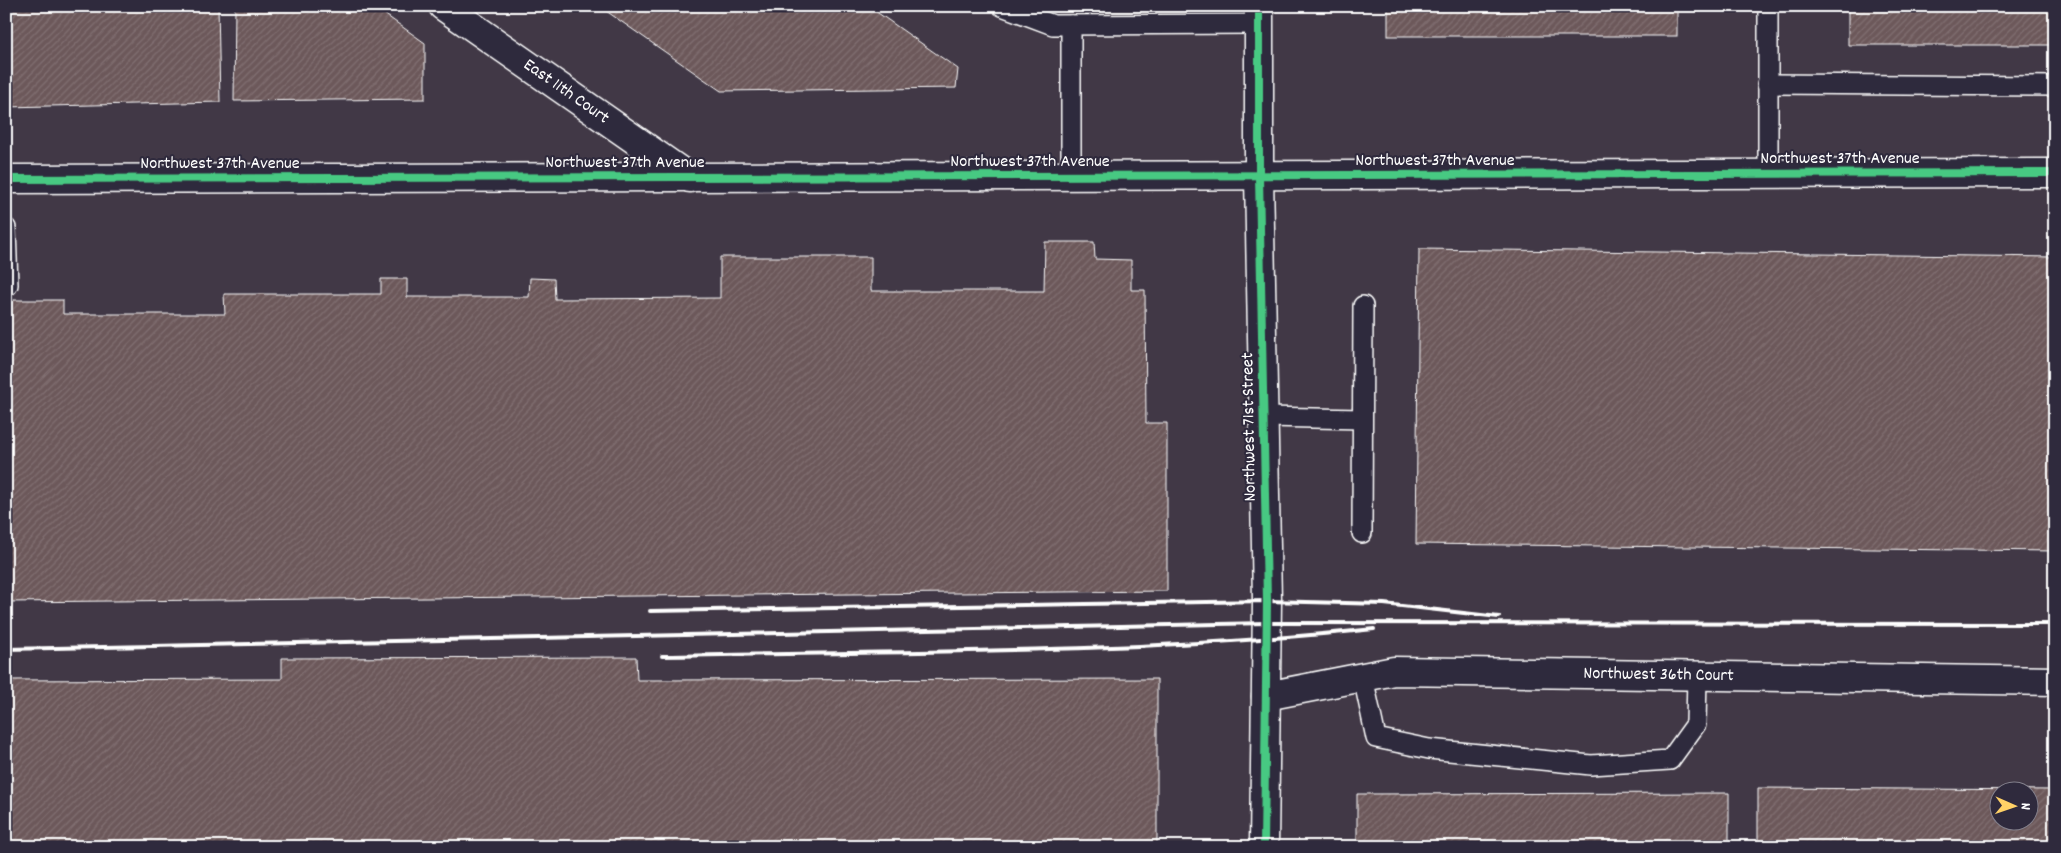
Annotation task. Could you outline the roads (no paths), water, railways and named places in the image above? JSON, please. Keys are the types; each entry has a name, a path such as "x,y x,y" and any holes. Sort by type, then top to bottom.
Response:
{"street":[{"name":"East 11th Court","path":"443,6 690,178"},
{"name":"Northwest 71st Street","path":"1259,15 1259,176 1267,601 1264,847"},
{"name":"Northwest 37th Avenue","path":"6,180 2055,173"},
{"name":"Northwest 36th Court","path":"1266,696 1394,671 2055,681"}],"lane":[{"path":"1002,6 1053,25 1259,15"},
{"path":"1768,6 1768,175"},
{"path":"1071,25 1071,177"},
{"path":"1767,84 2055,86"},
{"path":"6,228 8,285"},
{"path":"1362,533 1363,306"},
{"path":"1265,417 1362,419"},
{"path":"1363,677 1376,738 1429,749 1591,765 1670,760 1696,724 1697,676"}],"railway":[{"path":"650,611 1267,601 1384,604 1499,617"},
{"path":"6,649 1267,623 2055,624"},
{"path":"662,656 1107,647 1197,643 1374,629"}]}
